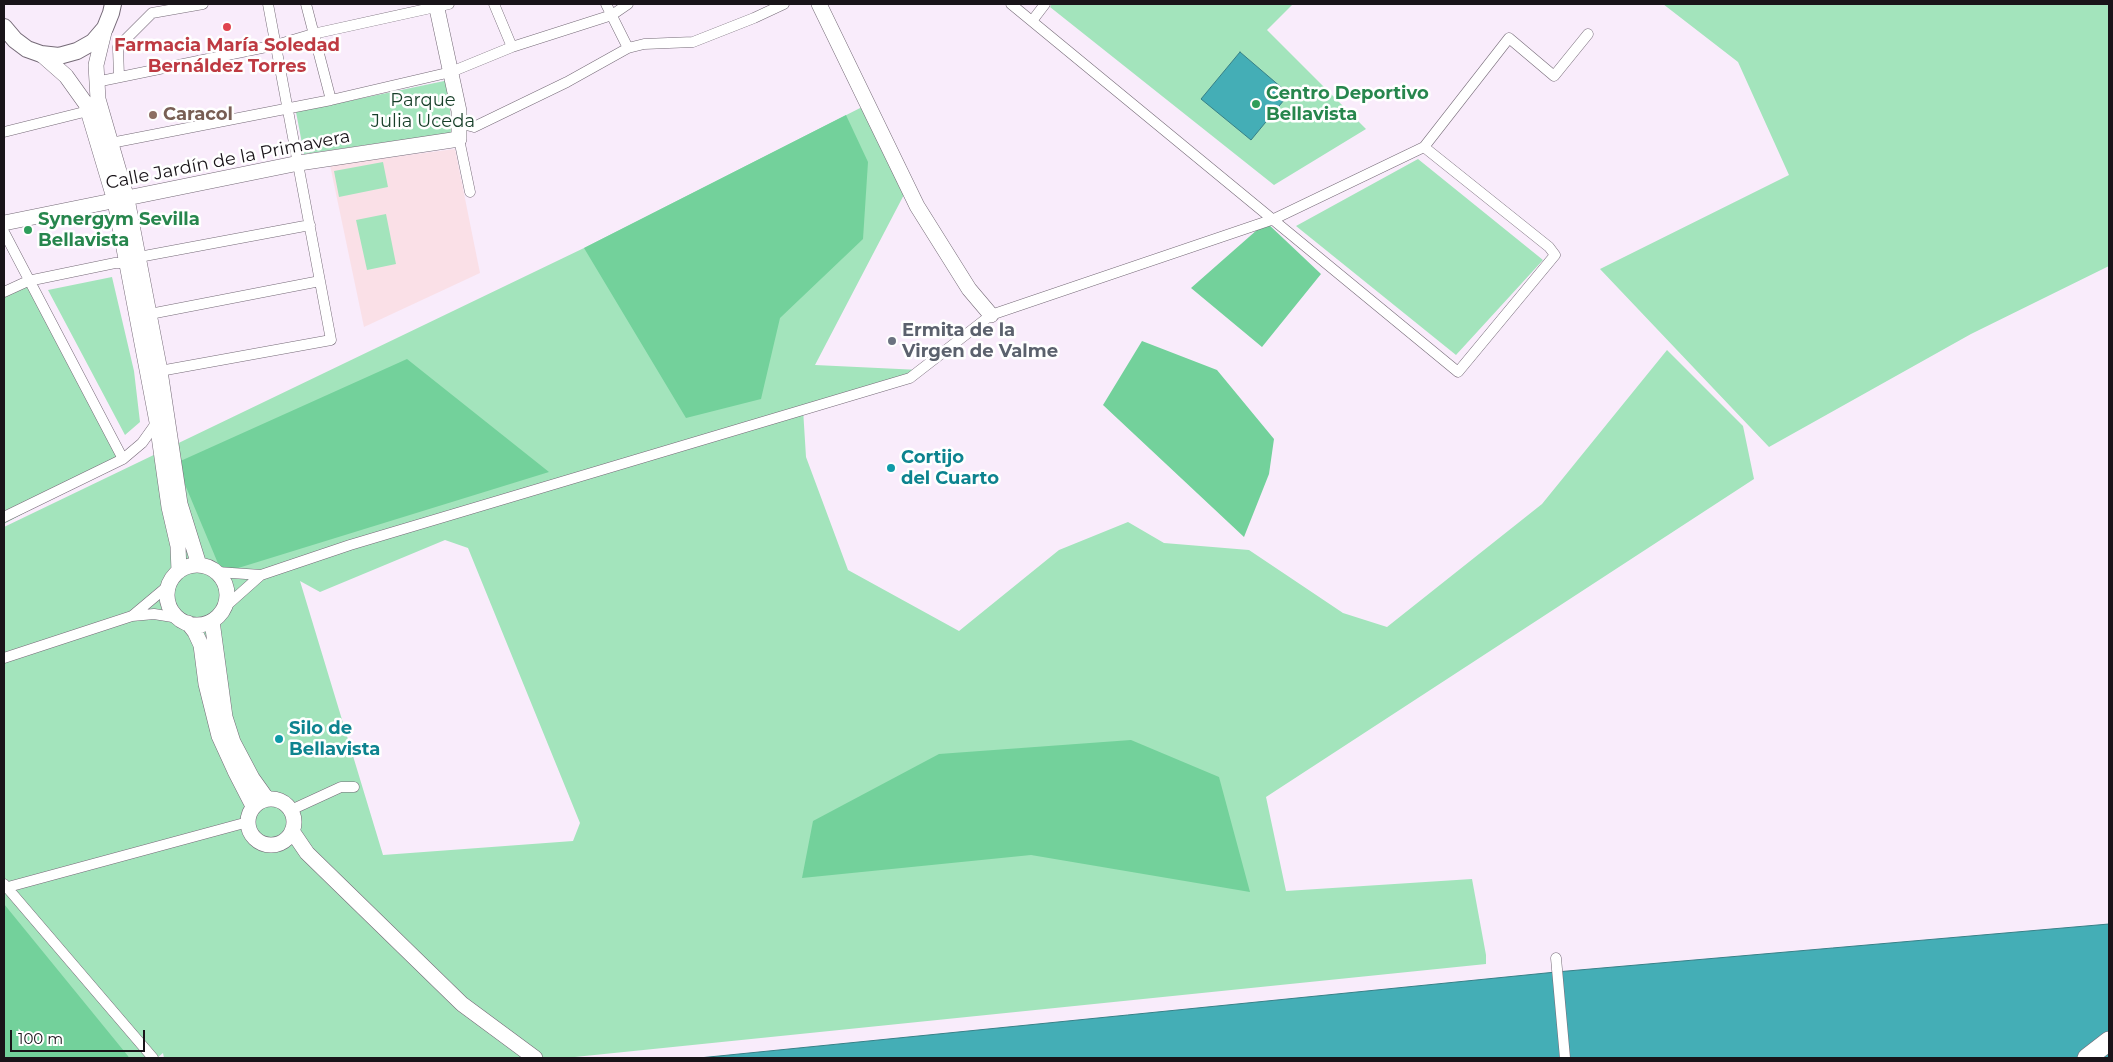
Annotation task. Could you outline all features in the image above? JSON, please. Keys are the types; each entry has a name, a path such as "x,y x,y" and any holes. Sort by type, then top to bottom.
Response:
{"highway":[{"path":"2087,1058 2109,1041"}],"main road":[{"path":"4,27 9,41 41,54 59,56 77,51 93,42 113,12"}],"street":[{"path":"119,76 118,47 152,13 203,4"},
{"path":"154,370 331,340 268,4"},
{"path":"306,4 331,100"},
{"path":"494,4 512,47"},
{"path":"606,4 628,48"},
{"path":"111,143 331,100 451,72 512,47 612,15 628,4"},
{"path":"459,117 474,127 568,82 628,48 644,44 693,42 784,4"},
{"path":"819,4 918,206 969,288 991,315"},
{"path":"1011,4 1458,372 1555,255 1544,243 1424,147"},
{"path":"1032,21 1045,4"},
{"path":"96,82 276,45 313,34 441,5 459,117 459,139 470,192"},
{"path":"113,12 96,65 98,100 111,143 154,370 167,410 180,504 199,565"},
{"path":"4,658 132,616 154,614 198,625 212,621 225,607 261,576 350,545 910,378 991,315 1274,220 1424,147 1509,38 1554,76 1588,34"},
{"path":"41,54 66,76 86,104 121,200"},
{"path":"4,132 88,111"},
{"name":"Calle Jardín de la Primavera","path":"4,223 299,163 459,139"},
{"path":"4,292 28,281 310,225"},
{"path":"4,232 123,459"},
{"path":"133,260 150,314 157,422 169,508 178,546 179,571"},
{"path":"150,314 320,281"},
{"path":"4,517 123,459 142,443 157,422"},
{"path":"132,616 169,585 179,571 192,565 199,565 216,572 261,576"},
{"path":"216,572 223,579 226,588 225,607"},
{"path":"169,585 168,603 183,621 196,632 201,645 206,684 219,736 253,806"},
{"path":"212,621 225,717 233,742 252,778 267,799"},
{"path":"291,810 341,787 354,787"},
{"path":"267,799 280,800 291,810 293,816 287,836 269,845 256,840 248,829 248,815 253,806 267,799"},
{"path":"153,1058 39,927 6,885 248,822"},
{"path":"287,836 296,846 307,853 462,1004 535,1058"},
{"path":"1556,958 1566,1058"}],"shaded area":[{"path":"455,149 480,273 364,327 330,165"}],"green space":[{"name":"Centro Deportivo Bellavista","path":"1052,4 1293,4 1267,30 1366,129 1274,185 1050,7"},
{"path":"1663,4 2109,4 2109,266 1971,334 1769,447 1600,269 1789,175 1738,62"},
{"name":"Parque Julia Uceda","path":"449,80 451,133 304,154 296,112"},
{"path":"868,104 908,187 815,365 920,370 803,409 806,457 848,570 959,631 1059,550 1128,522 1164,543 1249,550 1343,613 1387,627 1542,504 1667,350 1743,426 1754,479 1266,797 1286,891 1472,879 1486,964 565,1058 164,1058 163,1053 157,1058 108,1058 4,910 4,527 584,248","holes":["445,540 468,548 580,823 573,841 383,855 300,581 320,592"]},
{"path":"846,115 868,162 863,239 780,318 761,399 686,418 584,248"},
{"path":"1418,159 1543,260 1456,355 1296,226"},
{"path":"383,162 388,187 339,197 334,171"},
{"path":"386,214 396,264 367,270 356,220"},
{"path":"1266,222 1321,274 1262,347 1191,288"},
{"path":"112,277 134,371 140,422 125,435 48,290"},
{"path":"28,281 123,459 4,524 4,292"},
{"path":"1142,341 1217,370 1274,439 1269,474 1244,537 1103,405"},
{"path":"407,359 549,472 222,573 176,463"},
{"path":"1131,740 1219,777 1250,892 1031,855 802,878 813,821 939,754"},
{"path":"4,904 128,1056 129,1058 4,1058"}],"water":[{"path":"1240,52 1289,94 1251,140 1201,99"},
{"path":"2109,924 2109,1058 699,1058 1556,972"}],"place":[{"name":"Farmacia María Soledad Bernáldez Torres","path":"227,27"},
{"name":"Centro Deportivo Bellavista","path":"1256,104"},
{"name":"Caracol","path":"153,115"},
{"name":"Synergym Sevilla Bellavista","path":"28,230"},
{"name":"Ermita de la Virgen de Valme","path":"892,341"},
{"name":"Cortijo del Cuarto","path":"891,468"},
{"name":"Silo de Bellavista","path":"279,739"}]}
